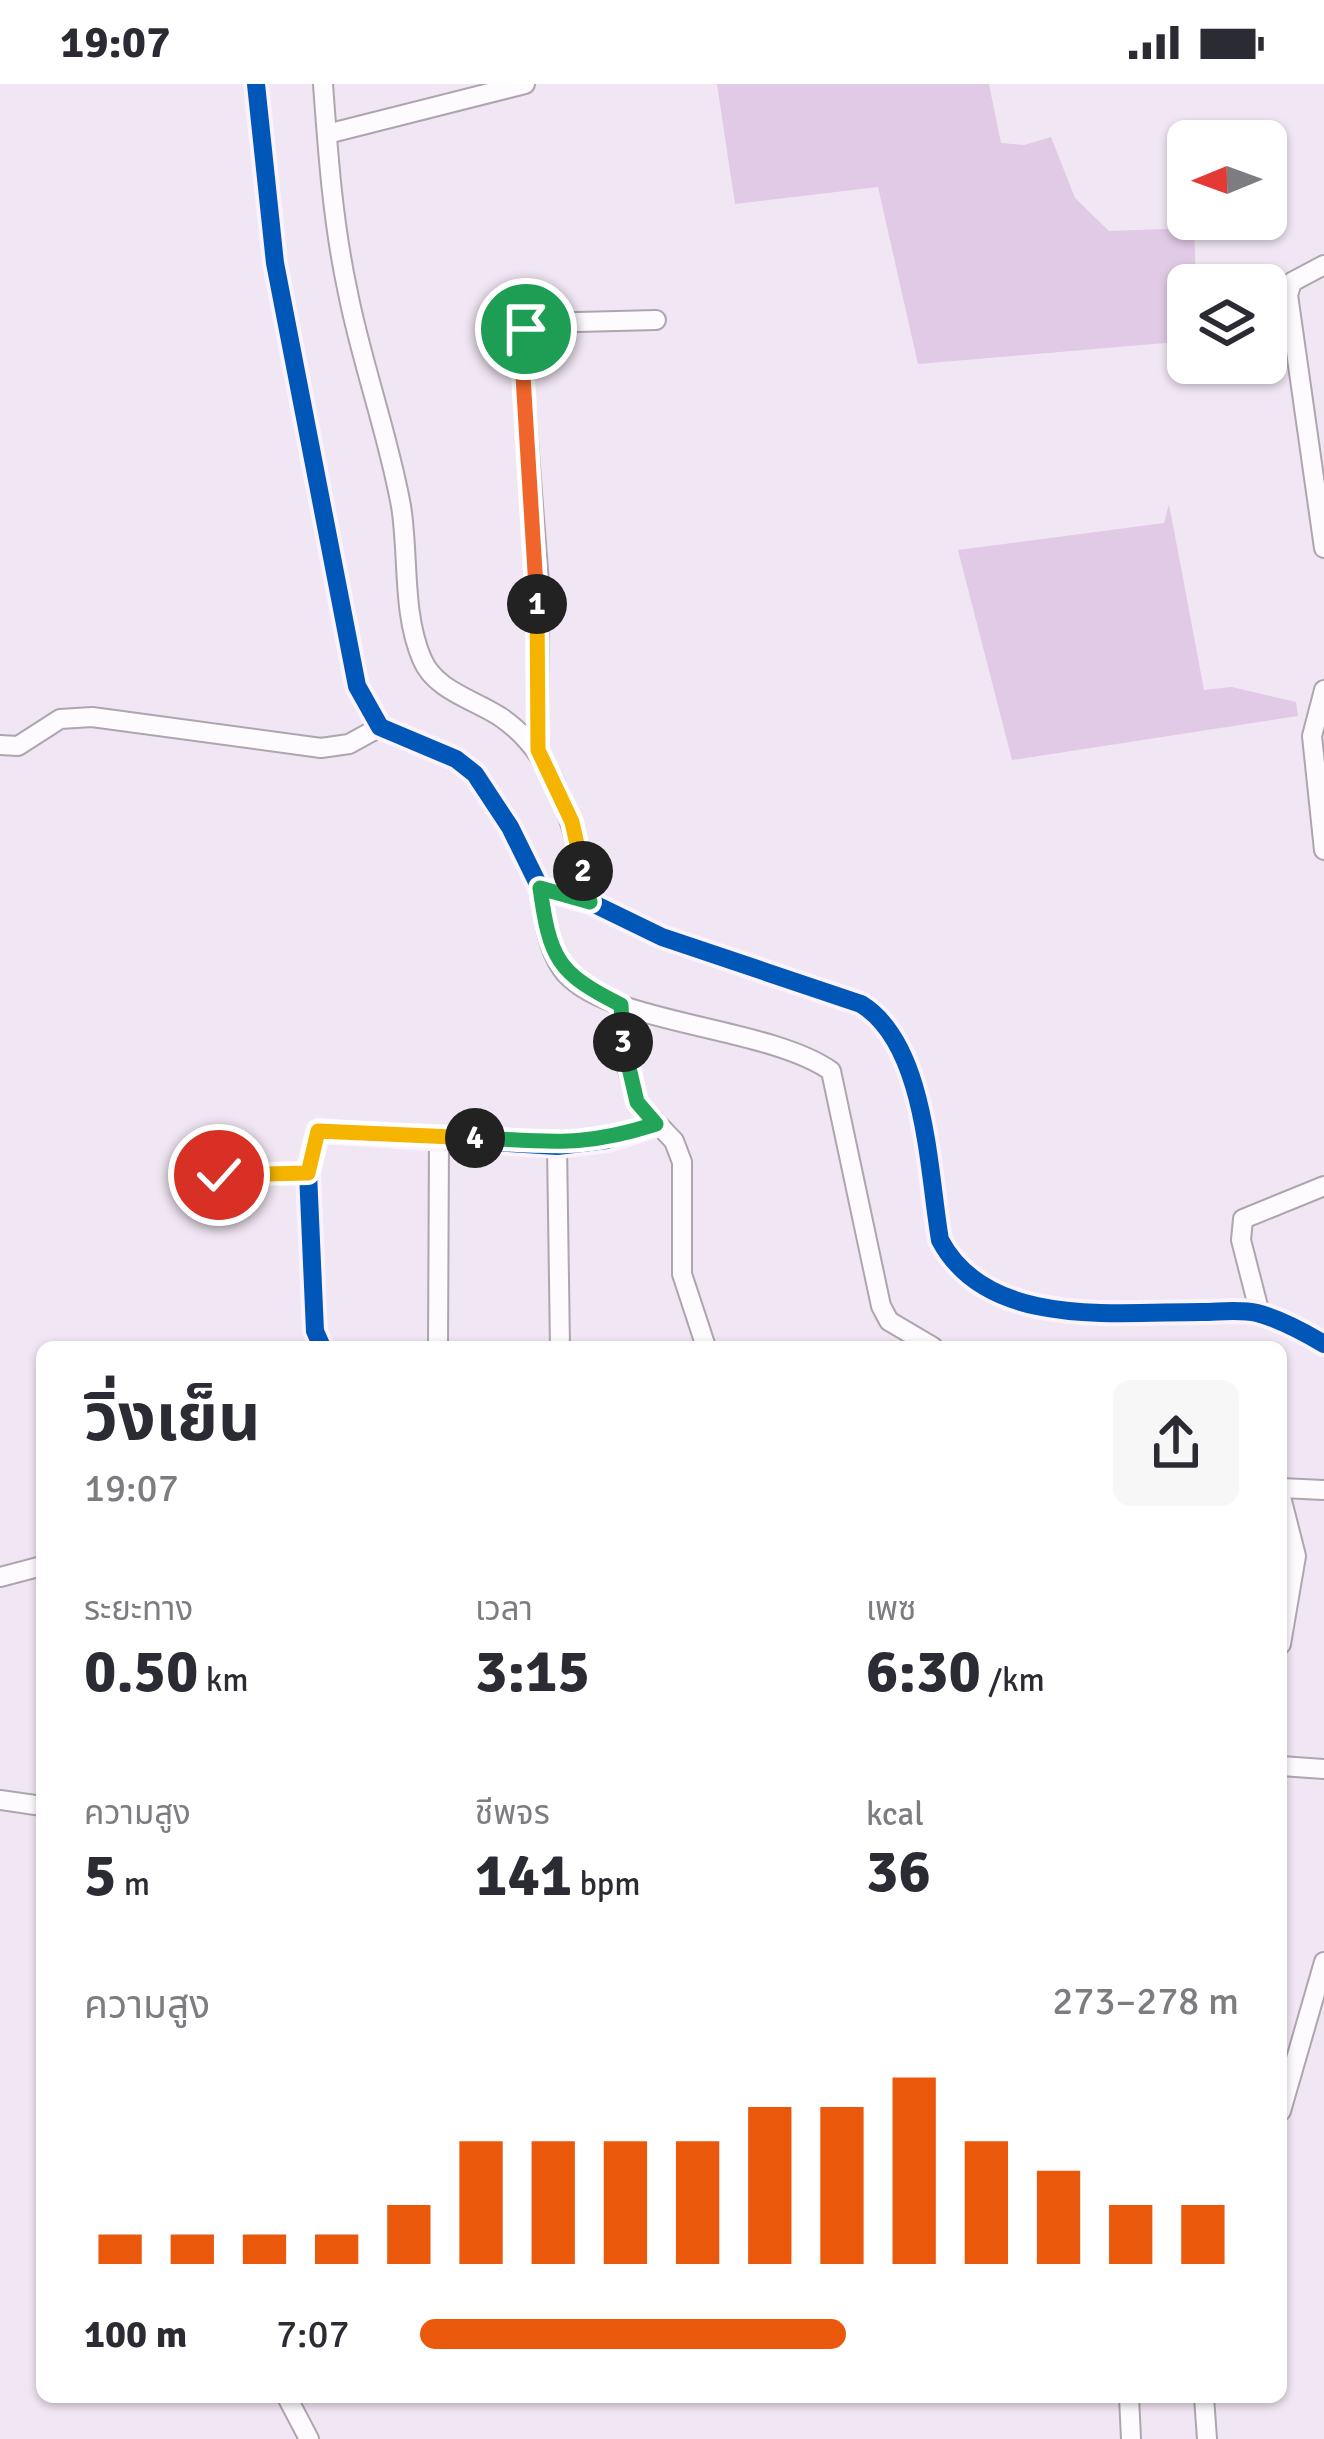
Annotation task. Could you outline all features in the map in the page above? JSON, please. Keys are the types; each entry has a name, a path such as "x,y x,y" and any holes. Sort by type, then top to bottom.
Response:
{"street":[{"path":"256,84 274,263 357,686 380,727 456,759 475,774 540,888 551,947 564,972 621,1005 745,1034 831,1071 841,1096 864,1244 881,1306 902,1339"},
{"path":"323,84 348,294 400,505 416,640 424,665 439,682 503,718 538,750 572,822 590,902"},
{"path":"327,134 525,84"},
{"path":"1324,265 1292,282 1288,296 1324,548"},
{"path":"538,750 539,583 523,376 526,329 539,323 656,320"},
{"path":"1324,690 1312,736 1324,850"},
{"path":"0,745 18,746 59,719 92,717 321,748 349,744 380,727"},
{"path":"540,888 590,902 662,937 861,1004 882,1017 909,1065 940,1240 953,1264 978,1285 1024,1303 1099,1312 1260,1314 1324,1344"},
{"path":"621,1005 628,1075 637,1102 674,1141 682,1162 682,1274 704,1341"},
{"path":"319,1341 315,1331 308,1173 318,1131 542,1141 557,1146 608,1140 656,1124"},
{"path":"438,1341 439,1140"},
{"path":"557,1146 560,1341"},
{"path":"219,1175 308,1173"},
{"path":"1260,1314 1241,1240 1243,1219 1324,1186"},
{"path":"1287,1492 1324,1490"},
{"path":"1287,1518 1296,1556 1287,1609"},
{"path":"0,1577 36,1568"},
{"path":"1287,1767 1324,1769"},
{"path":"0,1800 36,1804"},
{"path":"1287,2090 1324,1962"},
{"path":"289,2403 309,2439"},
{"path":"1129,2403 1131,2439"},
{"path":"1205,2403 1208,2439"}],"shaded area":[{"path":"717,84 989,84 1001,143 1024,145 1051,137 1075,198 1109,231 1167,229 1167,240 1194,240 1195,264 1167,264 1167,343 918,364 878,187 735,204"},
{"path":"1169,504 1204,690 1232,687 1296,702 1298,716 1012,760 958,550 1164,523"}],"cycle path":[{"path":"256,84 275,263 357,686 380,727 456,759 475,774 510,827 540,888 590,902 662,937 861,1004 883,1023 899,1048 920,1110 940,1240 961,1269 989,1289 1021,1302 1093,1313 1250,1312 1283,1322 1324,1344"},
{"path":"319,1341 315,1331 308,1173 318,1131 557,1146 607,1140 656,1125"}],"route":[{"path":"219,1175 308,1173 318,1131 542,1141 557,1146 608,1140 656,1124 637,1102 628,1075 621,1005 564,972 545,925 540,888 590,902 572,822 538,750 539,583 523,376 526,329"}]}
